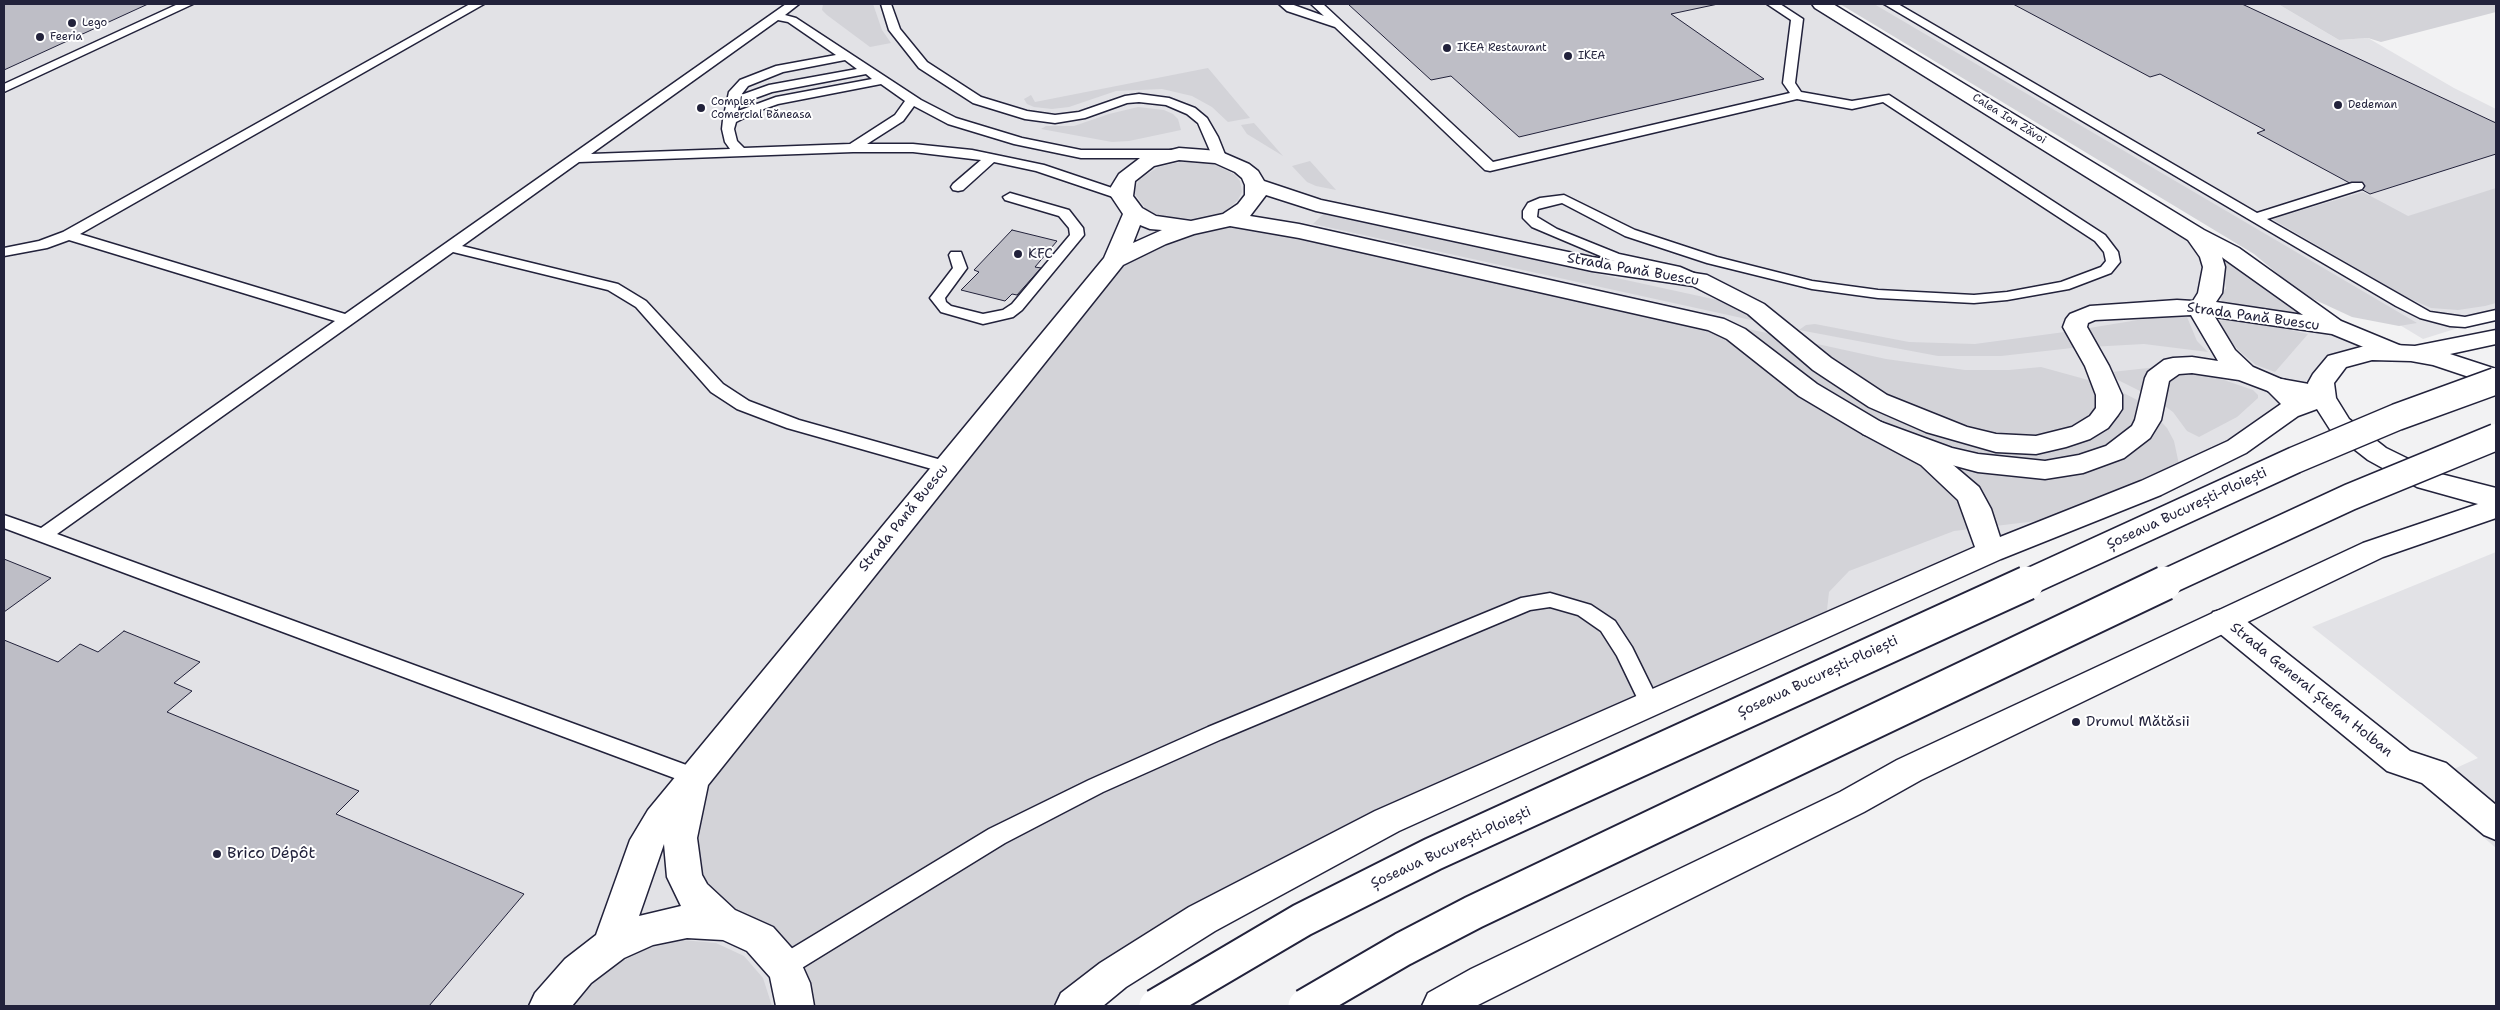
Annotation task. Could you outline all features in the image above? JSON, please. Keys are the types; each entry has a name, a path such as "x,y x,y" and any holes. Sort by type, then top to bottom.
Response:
{"main road":[{"name":"Calea Ion Zăvoi","path":"1821,4 2196,235 2231,253 2338,328"},
{"name":"Strada Pană Buescu","path":"1115,260 1128,205 1126,178 1134,170 1158,158 1180,154 1219,157"},
{"path":"1219,157 1242,168 1251,175 1256,185 1256,195 1252,202 1230,219"},
{"name":"Strada Pană Buescu","path":"1256,185 1316,206 1592,264 1699,280 1756,309 1848,384 1878,401 1908,415 1962,435 2017,445 2036,445 2057,441 2081,433 2099,422 2109,409 2109,395 2097,366 2075,327 2078,319 2090,313 2151,308 2201,307 2338,328 2404,352"},
{"path":"1128,205 1150,222 1191,228"},
{"name":"Strada Pană Buescu","path":"611,946 622,906 648,840 693,776 1115,260 1158,239 1191,228 1230,219"},
{"path":"1230,219 1299,231 1716,324 1736,334 1808,390 1872,428 1930,458 1964,490 1978,509 1991,552"},
{"name":"Calea Ion Zăvoi","path":"2196,235 2211,257 2214,267 2210,293 2201,307"},
{"path":"2201,307 2212,336 2244,373"},
{"path":"1074,1006 1113,975 1202,919 1387,821 1991,552 2086,516 2237,448 2321,383 2325,374 2337,361 2358,354 2404,352 2496,337"},
{"path":"2404,352 2463,365 2496,380"},
{"path":"1872,428 1946,455 1978,463 2036,470 2071,467 2101,459 2115,452 2141,432 2148,420 2158,378 2172,366 2192,365 2244,373 2305,396 2356,440 2398,467 2427,480 2457,490 2496,498"},
{"name":"Șoseaua București-Ploiești","path":"1156,1006 1302,920 1433,854 2295,460 2397,417 2496,380"},
{"path":"1305,1006 1403,949 1501,899 2350,497 2496,437"},
{"path":"1441,1006 1493,978 1852,802 1909,770 2224,620 2373,550 2496,508"},
{"name":"Strada General Ștefan Holban","path":"2224,620 2399,761 2434,773 2496,825"},
{"name":"Strada Pană Buescu","path":"693,776 680,838 685,877 694,895 723,923"},
{"path":"548,1006 578,971 611,946 649,929 688,921 723,923 743,930 760,939 784,966 791,983 795,1006"}],"lane":[{"path":"4,88 187,4"},
{"path":"4,252 42,245 68,235 478,4"},
{"path":"43,535 793,4"},
{"path":"886,4 895,30 923,64 977,100 1025,115 1055,120 1081,115 1125,100 1139,98 1169,102 1191,111 1203,121 1212,137 1219,157"},
{"path":"1285,4 1290,9 1341,26"},
{"path":"1317,4 1490,167 1797,95 1826,98 1852,105 1878,98 1892,101 2100,238 2111,252 2113,262 2106,270 2064,286 2007,296 1974,299 1878,294 1812,286 1712,260 1630,233 1564,200 1545,200 1533,206 1530,211 1530,218 1537,224 1560,235 1616,257 1675,270 1699,280"},
{"path":"1773,4 1797,19 1789,83 1797,95"},
{"path":"1890,4 2425,315 2465,322 2496,315"},
{"path":"776,16 792,20 912,100 952,121 1019,141 1062,151 1109,156 1180,154"},
{"path":"741,153 731,142 728,129 735,92 740,87 758,76 780,69 848,56"},
{"path":"733,102 769,89 869,70"},
{"path":"729,120 754,108 776,101 884,80"},
{"path":"853,148 899,118 912,100"},
{"path":"576,158 853,148 913,148 991,158 1048,171 1128,205"},
{"path":"958,188 991,158"},
{"path":"2256,218 2357,186"},
{"path":"956,255 960,268 937,298 940,304 946,309 983,319 1008,314 1017,307 1077,234 1076,228 1064,213 1010,197"},
{"path":"68,235 348,320"},
{"path":"450,247 613,287 641,304 692,358 717,388 742,405 793,424 946,467"},
{"path":"4,522 693,776"},
{"path":"784,966 997,836 1096,786 1214,733 1528,603 1550,600 1584,610 1608,626 1625,652 1650,704"}],"shaded area":[{"path":"4,4 1821,4 2196,235 2312,312 2411,353 2358,354 2267,427 1650,704 1113,975 1074,1006 4,1006"},
{"path":"823,4 873,4 882,30 891,43 870,47 827,15 822,10"},
{"path":"1840,4 1874,4 2417,323 2399,326 2352,317 2311,298 2285,280 2254,254"},
{"path":"1866,4 2278,4 2339,40 2368,38 2454,88 2496,109 2496,316 2423,339"},
{"path":"2278,4 2496,4 2496,12 2381,42 2368,38 2339,40"},
{"path":"1208,68 1250,118 1228,122 1212,107 1192,96 1162,89 1116,91 1069,107 1052,109 1034,107 1027,104 1024,99 1031,95 1035,102"},
{"path":"1138,107 1164,110 1173,114 1178,119 1181,130 1129,141 1112,142 1041,129 1046,126 1074,126 1109,114"},
{"path":"1254,123 1283,156 1247,134 1241,125"},
{"path":"1185,161 1213,164 1234,174 1240,181 1242,192 1238,200 1224,212 1192,219 1161,216 1146,209 1135,194 1136,186 1140,179 1158,167"},
{"path":"1310,161 1336,190 1307,182 1292,166"},
{"path":"2496,188 2496,303 2458,310 2431,308 2404,296 2272,219 2363,192 2408,216"},
{"path":"1323,214 1777,313 1751,320 1313,224"},
{"path":"1215,224 1299,231 1886,359 1965,370 2009,370 2041,367 2110,386 2143,403 2167,428 2174,441 2181,474 2086,515 1954,531 1849,571 1829,592 1825,628 1650,704 1113,975 1074,1006 795,1006 795,1003 743,930 681,856 684,815 1115,260"},
{"path":"2231,261 2277,297 2309,316 2223,305 2220,296 2226,288 2223,263"},
{"path":"2162,316 2187,317 2197,341 2208,352 2144,344 2072,348 2001,356 1938,356 1799,330 1806,325 1815,324 1909,342 1975,344"},
{"path":"2220,321 2272,326 2308,334 2275,372 2256,365 2239,351 2225,334"},
{"path":"2148,368 2179,370 2221,379 2253,390 2258,395 2258,398 2237,417 2199,437 2187,431 2173,412 2152,397 2118,380 2112,372"},
{"path":"2496,552 2496,848 2421,784 2478,758 2312,627"},
{"path":"682,940 716,943 744,956 763,978 772,1006 572,1006 580,994 611,967 646,949"}],"building":[{"name":"Feeria","path":"4,4 148,4 4,70"},
{"name":"IKEA","path":"1348,4 1718,4 1671,14 1764,79 1519,137 1451,76 1431,80"},
{"name":"Dedeman","path":"2013,4 2242,4 2496,123 2496,154 2370,194 2257,133 2265,130 2160,74 2150,77"},
{"name":"KFC","path":"1012,230 1057,241 1035,267 1041,268 1017,295 1012,294 1005,301 961,290 979,272 974,270"},
{"path":"4,559 51,578 4,612"},
{"name":"Brico Dépôt","path":"124,631 200,662 174,683 192,691 167,712 359,791 336,814 524,894 429,1006 4,1006 4,640 58,662 80,644 98,652"}],"place":[{"name":"Lego","path":"72,23"},
{"name":"Feeria","path":"40,37"},
{"name":"IKEA Restaurant","path":"1447,48"},
{"name":"IKEA","path":"1568,56"},
{"name":"Dedeman","path":"2338,105"},
{"name":"Complex Comercial Băneasa","path":"701,108"},
{"name":"KFC","path":"1018,254"},
{"name":"Drumul Mătăsii","path":"2076,722"},
{"name":"Brico Dépôt","path":"217,854"}]}
